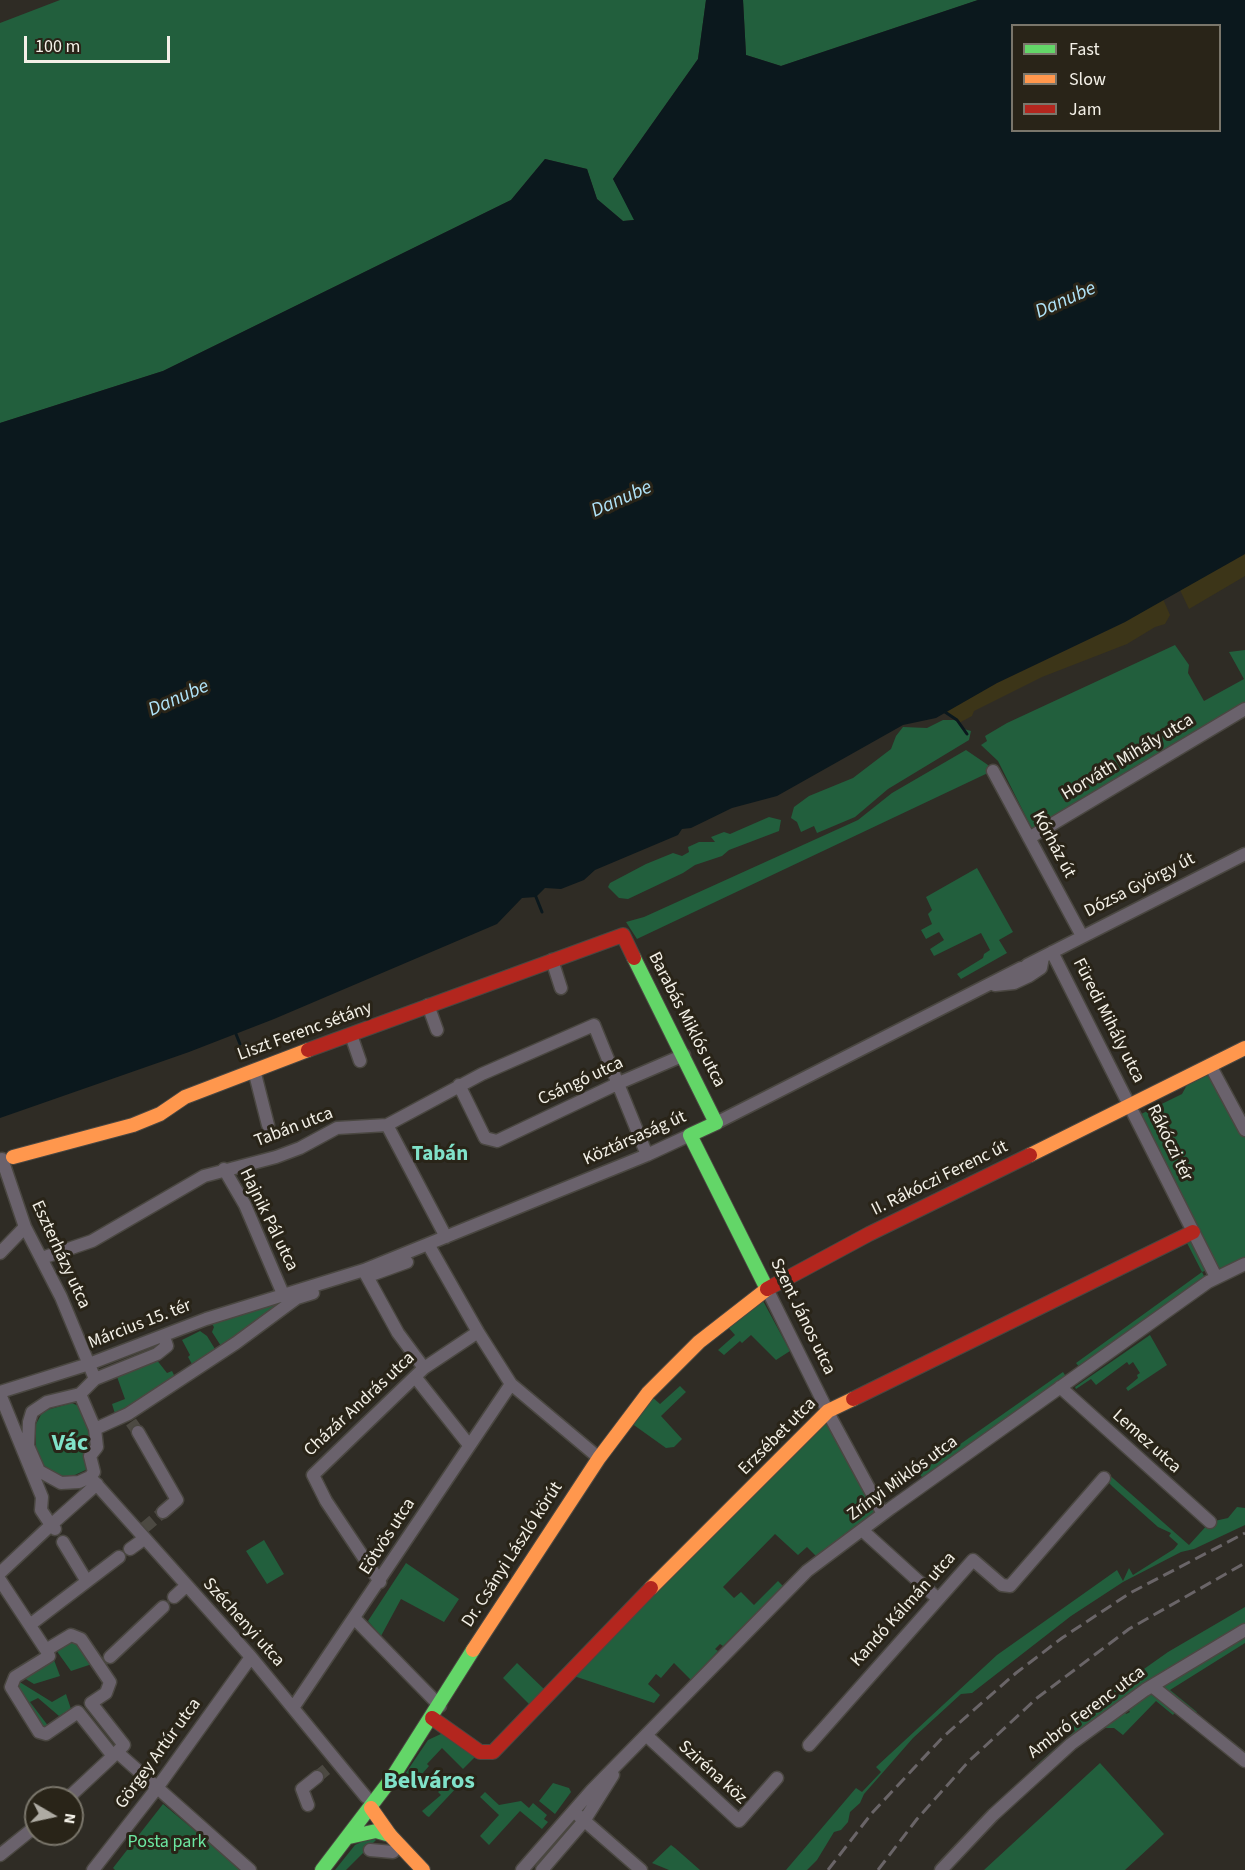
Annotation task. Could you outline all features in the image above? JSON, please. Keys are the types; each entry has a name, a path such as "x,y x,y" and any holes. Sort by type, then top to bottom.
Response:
{"street":[{"name":"Horváth Mihály utca","path":"1029,838 1245,709"},
{"name":"Kórház út","path":"993,771 1082,936"},
{"name":"Dózsa György út","path":"1048,955 1245,854"},
{"name":"Liszt Ferenc sétány","path":"4,1157 134,1125 160,1114 185,1097 254,1070 622,935"},
{"name":"Barabás Miklós utca","path":"622,935 716,1123"},
{"name":"Köztársaság út","path":"282,1290 367,1276 428,1244 647,1155 716,1123 1048,955"},
{"name":"Köztársaság út","path":"988,985 1014,983 1041,968 1048,955"},
{"name":"Füredi Mihály utca","path":"1048,955 1130,1106"},
{"path":"552,960 561,988"},
{"path":"428,1005 437,1030"},
{"name":"Tabán utca","path":"42,1258 92,1241 174,1191 224,1169 300,1148 337,1128 387,1125 459,1085 594,1025 619,1083"},
{"path":"351,1035 360,1061"},
{"name":"Rákóczi tér","path":"1216,1277 1130,1106 1245,1048"},
{"name":"Csángó utca","path":"459,1085 485,1138 493,1142 502,1140 619,1083 684,1055"},
{"path":"1210,1065 1245,1130"},
{"path":"254,1070 268,1125"},
{"path":"619,1083 647,1155"},
{"name":"II. Rákóczi Ferenc út","path":"767,1289 877,1229 1130,1106"},
{"path":"387,1125 446,1237"},
{"name":"Szent János utca","path":"690,1135 828,1411 884,1514"},
{"name":"Eszterházy utca","path":"4,1157 24,1227 42,1258 94,1379"},
{"name":"Hajnik Pál utca","path":"224,1169 245,1205 282,1290"},
{"path":"0,1253 24,1227"},
{"name":"Erzsébet utca","path":"432,1718 480,1752 493,1752 603,1636 828,1411 1192,1232"},
{"path":"428,1244 478,1332 511,1384 598,1458"},
{"path":"95,1429 133,1423 297,1298 355,1276 367,1276 407,1262"},
{"name":"Zrínyi Miklós utca","path":"522,1870 573,1811 795,1582 862,1530 1060,1387 1216,1277 1245,1264"},
{"path":"367,1276 420,1373 469,1445"},
{"name":"Dr. Csányi László körút","path":"322,1870 349,1837 371,1802 432,1718 515,1583 598,1458 639,1403 672,1367 726,1320 767,1289"},
{"name":"Március 15. tér","path":"53,1528 41,1510 42,1497 0,1393 164,1337 282,1290"},
{"name":"Cházár András utca","path":"380,1582 326,1501 313,1475 420,1373 478,1332"},
{"path":"94,1480 62,1483 39,1472 34,1452 28,1446 29,1422 32,1412 80,1394 94,1379 157,1354 167,1346 164,1337"},
{"name":"Eötvös utca","path":"293,1708 380,1582 511,1384"},
{"name":"Lemez utca","path":"1060,1387 1210,1522"},
{"path":"46,1650 71,1635 81,1639 110,1682 106,1693 43,1734 11,1687 15,1677 49,1656 1,1574 53,1528 94,1480 94,1472 88,1456 97,1447 95,1429 80,1394"},
{"path":"133,1423 177,1500 163,1512"},
{"name":"Kandó Kálmán utca","path":"809,1745 973,1560 1002,1585 1010,1586 1104,1478"},
{"name":"Széchenyi utca","path":"94,1480 293,1708 332,1765 392,1820 423,1870"},
{"path":"862,1530 937,1599"},
{"path":"130,1549 142,1533"},
{"path":"63,1542 86,1580"},
{"path":"35,1621 119,1557"},
{"path":"174,1597 186,1586"},
{"path":"110,1657 164,1607"},
{"path":"354,1618 440,1706"},
{"name":"Ambró Ferenc utca","path":"941,1870 993,1815 1071,1744 1152,1686 1245,1630"},
{"name":"Görgey Artúr utca","path":"98,1868 251,1658"},
{"path":"1152,1686 1245,1761"},
{"path":"81,1786 124,1745 91,1703"},
{"path":"78,1712 115,1754 250,1870"},
{"name":"Sziréna köz","path":"646,1736 739,1821 777,1778"},
{"name":"Zrínyi Miklós utca","path":"543,1870 584,1821 617,1767"},
{"path":"308,1805 302,1789 317,1777"},
{"name":"Széchenyi utca","path":"371,1802 390,1835 411,1854"},
{"path":"573,1811 641,1870"},
{"path":"349,1837 376,1831 390,1835"},
{"path":"0,1855 24,1836"},
{"path":"370,1850 393,1852"}],"green space":[{"path":"60,0 706,0 698,59 613,179 635,220 623,221 597,199 587,169 545,159 511,200 163,371 0,423 0,23"},
{"path":"743,0 978,0 781,66 746,55"},
{"path":"1175,645 1189,665 1188,673 1204,701 1244,679 1229,652 1245,650 1245,704 1033,831 998,761 981,745 987,741 985,736 1007,723"},
{"path":"943,720 957,720 964,729 971,731 969,740 888,789 855,817 817,833 814,826 801,832 797,822 791,818 794,807 809,796 853,778 891,749 896,736 903,727 927,728"},
{"path":"966,750 988,765 990,772 637,939 626,922 644,917 858,820 892,793"},
{"path":"769,817 781,820 779,831 695,865 628,899 619,898 608,887 610,883 646,864 673,853 682,856 689,852 688,847 699,842 715,842 711,837 724,832 730,834"},
{"path":"977,868 1013,932 999,940 1007,953 961,979 957,974 983,958 984,954 990,950 981,933 934,956 930,949 944,940 939,932 926,939 921,930 932,924 928,914 932,910 926,897"},
{"path":"1213,1071 1245,1130 1245,1264 1216,1277 1135,1117 1182,1094 1188,1083"},
{"path":"1192,1240 1207,1270 1202,1272 1187,1243"},
{"path":"1202,1272 1205,1278 1080,1368 1076,1363"},
{"path":"290,1295 292,1299 221,1346 212,1332 214,1327 211,1323"},
{"path":"762,1299 790,1351 776,1360 751,1335 724,1355 718,1350 735,1335 727,1326"},
{"path":"200,1331 207,1336 215,1349 192,1364 182,1340"},
{"path":"1150,1335 1167,1365 1128,1391 1126,1388 1138,1378 1137,1375 1140,1373 1133,1362 1129,1365 1127,1362 1096,1385 1091,1379 1076,1389 1075,1387"},
{"path":"156,1359 167,1373 172,1371 175,1377 116,1417 112,1404 125,1399 116,1374"},
{"path":"1063,1372 1067,1378 924,1480 919,1473"},
{"path":"680,1386 686,1392 661,1416 682,1439 674,1447 666,1448 631,1423 651,1396 660,1404"},
{"path":"72,1403 85,1409 92,1427 92,1467 64,1480 44,1466 36,1451 36,1424 43,1411"},
{"path":"823,1415 879,1517 821,1561 807,1547 798,1555 775,1534 723,1587 734,1598 741,1592 754,1605 778,1581 783,1586 723,1646 720,1644 715,1649 718,1651 691,1680 674,1663 661,1678 656,1674 648,1684 660,1695 654,1703 568,1674"},
{"path":"1106,1472 1189,1545 1210,1522 1228,1518 1237,1507 1245,1508 1245,1525 1194,1549 1181,1552 1123,1582 1071,1616 972,1693 961,1694 913,1738 864,1794 860,1803 850,1812 848,1822 841,1830 834,1832 817,1860 807,1870 786,1870 856,1788 862,1792 881,1772 876,1767 997,1655 1117,1570 1123,1581 1129,1568 1133,1575 1174,1549 1178,1544 1169,1536 1171,1533 1158,1527 1113,1487 1104,1478"},
{"path":"264,1540 284,1574 267,1584 246,1551"},
{"path":"406,1563 459,1599 444,1622 401,1599 381,1636 368,1621"},
{"path":"1245,1607 1245,1643 1170,1690 1197,1712 1194,1716 1154,1679 1073,1736 1042,1762 931,1870 1041,1761 1075,1731 1069,1722 1168,1652"},
{"path":"75,1641 95,1663 71,1671 56,1650"},
{"path":"54,1660 60,1676 34,1684 24,1678"},
{"path":"517,1663 545,1690 530,1705 503,1678"},
{"path":"18,1681 52,1702 66,1694 71,1709 59,1716 38,1698 30,1702 49,1727 42,1727 18,1687"},
{"path":"1153,1693 1177,1710 1173,1715 1156,1701 1123,1735 1114,1728 1102,1728 1124,1711 1126,1714 1130,1712 1127,1708 1147,1694"},
{"path":"443,1733 480,1752 463,1769 442,1748 427,1764 429,1766 422,1774 419,1772 402,1790 397,1786 428,1740"},
{"path":"1100,1763 1164,1834 1125,1870 984,1870"},
{"path":"452,1780 459,1785 429,1817 427,1816 422,1811 441,1795 438,1792"},
{"path":"553,1783 569,1788 571,1792 555,1814 539,1801"},
{"path":"485,1792 499,1805 521,1801 529,1808 533,1803 547,1815 544,1819 548,1822 542,1829 520,1811 489,1845 480,1836 499,1815 480,1797"},
{"name":"Posta park","path":"163,1804 242,1870 115,1870 113,1868"},
{"path":"373,1836 376,1840 346,1870 335,1870 355,1845"},
{"path":"671,1845 700,1870 669,1870 652,1863"}],"sand":[{"path":"1245,554 1245,576 1189,609 1180,590"},
{"path":"1163,599 1170,615 1165,624 1155,627 1127,644 1042,677 974,711 972,716 959,723 945,712 997,683 1125,622"}],"water":[{"name":"Danube","path":"706,0 743,0 746,55 781,66 978,0 1245,0 1245,554 1125,622 997,683 936,718 903,725 777,796 732,808 691,828 682,829 678,835 595,870 584,880 561,889 545,888 536,897 522,898 497,924 274,1019 189,1052 0,1118 0,423 163,371 511,200 545,159 587,169 597,199 623,221 634,220 613,179 698,59"}],"waterway":[{"path":"945,712 957,720 967,734"},
{"path":"536,897 542,912"},
{"path":"236,1034 240,1044"}],"tunnel":[{"path":"131,1422 138,1432"},
{"path":"144,1528 163,1512"},
{"path":"317,1777 328,1768"}],"railway":[{"path":"828,1870 872,1813 943,1737 1016,1673 1062,1638 1130,1593 1245,1533"},
{"path":"878,1870 917,1819 969,1761 1037,1698 1129,1629 1245,1563"}],"traffic: fast":[{"path":"634,958 716,1123 690,1135 767,1289"},
{"path":"322,1870 392,1778 473,1650"},
{"path":"349,1837 376,1831 390,1835"}],"traffic: slow":[{"path":"1030,1155 1245,1048"},
{"path":"13,1157 133,1125 160,1114 185,1097 308,1050"},
{"path":"473,1650 599,1458 648,1393 699,1342 767,1289"},
{"path":"651,1588 828,1411 853,1399"},
{"path":"371,1808 390,1835 423,1870"}],"traffic: jam":[{"path":"308,1050 623,935 634,958"},
{"path":"767,1289 869,1234 1030,1155"},
{"path":"853,1399 1193,1232"},
{"path":"432,1718 480,1752 493,1752 651,1588"}],"district":[{"name":"Tabán","path":"440,1155"},
{"name":"Vác","path":"70,1445"},
{"name":"Belváros","path":"429,1783"}]}
